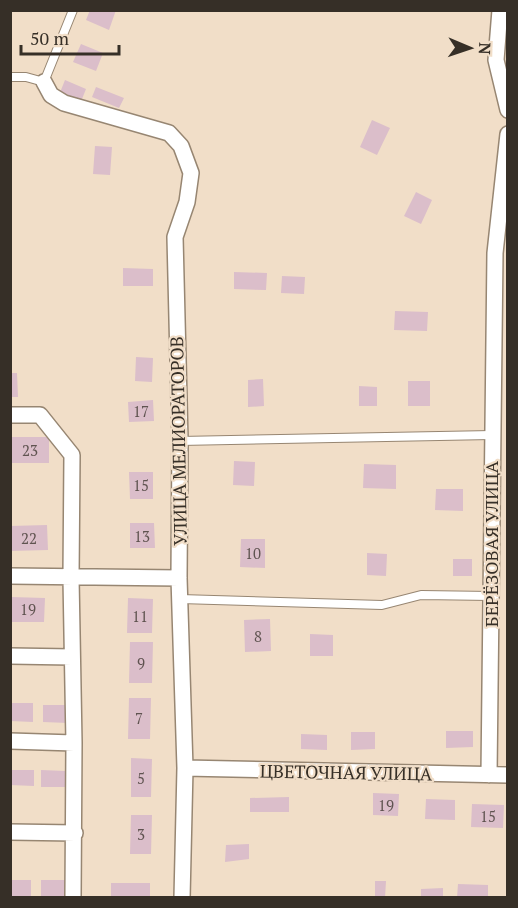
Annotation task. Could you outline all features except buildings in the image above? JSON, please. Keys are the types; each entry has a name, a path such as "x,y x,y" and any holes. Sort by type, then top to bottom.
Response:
{"street":[{"path":"500,10 496,60 507,110"},
{"name":"УЛИЦА МЕЛИОРАТОРОВ","path":"44,82 51,95 63,103 169,133 181,146 191,172 187,202 175,237 180,441 179,578 186,768 183,897"},
{"name":"БЕРЁЗОВАЯ УЛИЦА","path":"489,775 495,253 507,134"},
{"path":"10,415 40,415 72,455 70,578 75,833 73,897"},
{"path":"10,576 179,578"},
{"path":"10,656 72,657"},
{"path":"10,741 74,743"},
{"name":"ЦВЕТОЧНАЯ УЛИЦА","path":"186,768 507,775"},
{"path":"10,832 75,833"}],"lane":[{"path":"10,77 26,76 44,82 73,10"},
{"path":"180,441 492,435"},
{"path":"180,599 382,605 420,595 491,597"}]}
